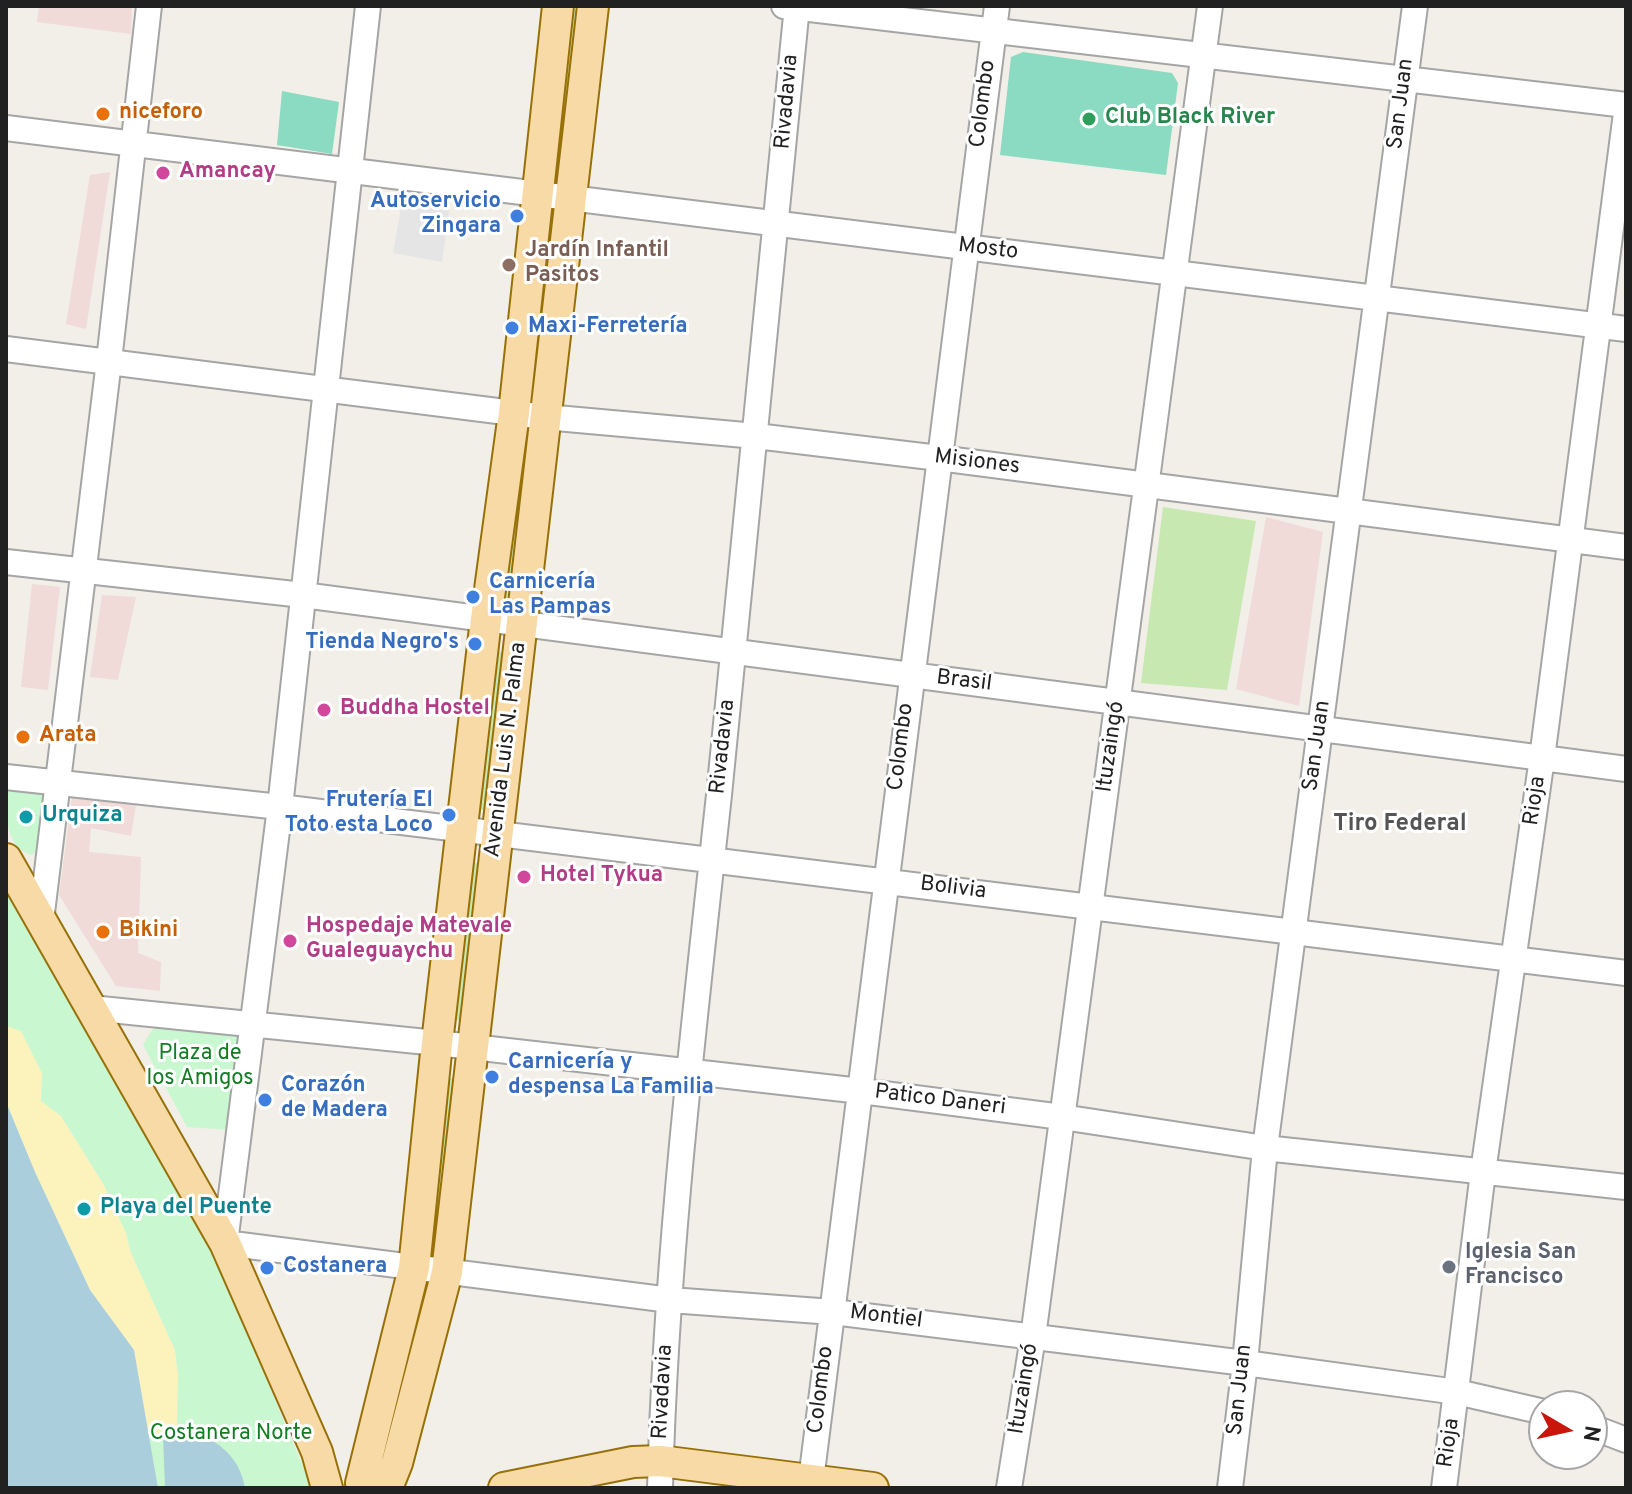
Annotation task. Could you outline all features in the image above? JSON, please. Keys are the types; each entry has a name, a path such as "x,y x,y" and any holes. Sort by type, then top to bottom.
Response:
{"main road":[{"name":"Avenida Luis N. Palma","path":"368,1486 414,1268 437,1043 486,619 514,413 558,6"},
{"name":"Avenida Luis N. Palma","path":"368,1486 397,1463 447,1272 593,6"},
{"path":"6,859 225,1243 317,1452 327,1488"},
{"path":"317,1452 368,1486"},
{"path":"504,1488 633,1462 660,1474 873,1488"}],"street":[{"path":"41,921 149,6"},
{"path":"225,1243 280,807 368,6"},
{"path":"793,6 1626,105"},
{"name":"Rivadavia","path":"660,1474 670,1300 689,1073 777,224 793,6"},
{"name":"Colombo","path":"810,1484 997,6"},
{"name":"Ituzaingó","path":"1009,1488 1033,1337 1210,6"},
{"name":"San Juan","path":"1230,1488 1265,1148 1415,6"},
{"name":"Rioja","path":"1444,1488 1483,1172 1542,758 1626,113"},
{"name":"Mosto","path":"6,128 1626,329"},
{"name":"Misiones","path":"6,349 545,417 756,436 939,458 1626,547"},
{"name":"Brasil","path":"6,562 303,595 1626,769"},
{"name":"Bolivia","path":"6,777 498,833 1626,973"},
{"name":"Patico Daneri","path":"91,1008 861,1091 1265,1148 1626,1187"},
{"name":"Montiel","path":"225,1243 670,1300 833,1312 1245,1363 1457,1392 1528,1408"}],"shaded area":[{"path":"39,6 132,6 131,34 37,22"},
{"path":"110,172 86,329 66,324 90,175"},
{"path":"404,190 451,197 442,262 393,253"},
{"path":"1266,517 1323,532 1299,706 1236,689"},
{"path":"32,584 60,587 48,690 21,687"},
{"path":"102,595 136,597 118,680 90,677"},
{"path":"72,797 136,805 131,836 91,828 89,852 141,857 138,953 161,962 160,991 116,986 59,895"}],"green space":[{"path":"568,9 582,10 563,168 549,166"},
{"name":"Club Black River","path":"1023,52 1172,73 1178,83 1166,175 1000,155 1011,57"},
{"path":"282,91 339,102 332,154 277,145"},
{"path":"542,229 556,231 537,389 524,387"},
{"path":"520,440 534,441 515,599 502,597"},
{"path":"1163,507 1256,521 1227,690 1141,683"},
{"path":"494,651 508,653 489,810 475,809"},
{"path":"6,789 43,795 37,851 31,855 22,851 11,836"},
{"path":"470,862 483,864 465,1021 451,1020"},
{"name":"Costanera Norte","path":"6,882 202,1226 312,1488 158,1488 149,1438 177,1427 175,1350 104,1185 61,1116 41,1101 42,1073 21,1031 6,1026"},
{"name":"Plaza de los Amigos","path":"158,1024 234,1033 242,1041 231,1130 187,1127 143,1045"},
{"path":"444,1077 458,1079 440,1237 426,1235"}],"sand":[{"name":"Playa del Puente","path":"6,1026 21,1031 42,1073 41,1101 61,1116 104,1185 175,1350 177,1427 149,1438 134,1350 90,1290 6,1102"}],"water":[{"path":"6,1102 90,1290 134,1350 158,1488 6,1488"},
{"path":"191,1432 211,1440 227,1452 238,1468 245,1488 165,1488 163,1436"}],"place":[{"name":"niceforo","path":"103,114"},
{"name":"Club Black River","path":"1089,119"},
{"name":"Amancay","path":"163,173"},
{"name":"Autoservicio Zingara","path":"517,216"},
{"name":"Jardín Infantil Pasitos","path":"509,265"},
{"name":"Maxi-Ferretería","path":"512,328"},
{"name":"Carnicería Las Pampas","path":"473,597"},
{"name":"Tienda Negro's","path":"475,644"},
{"name":"Buddha Hostel","path":"324,710"},
{"name":"Arata","path":"23,737"},
{"name":"Frutería El Toto esta Loco","path":"449,815"},
{"name":"Urquiza","path":"26,817"},
{"name":"Hotel Tykua","path":"524,877"},
{"name":"Bikini","path":"103,932"},
{"name":"Hospedaje Matevale Gualeguaychu","path":"290,941"},
{"name":"Carnicería y despensa La Familia","path":"492,1077"},
{"name":"Corazón de Madera","path":"265,1100"},
{"name":"Playa del Puente","path":"84,1209"},
{"name":"Iglesia San Francisco","path":"1449,1267"},
{"name":"Costanera","path":"267,1268"}],"district":[{"name":"Tiro Federal","path":"1400,825"}]}
